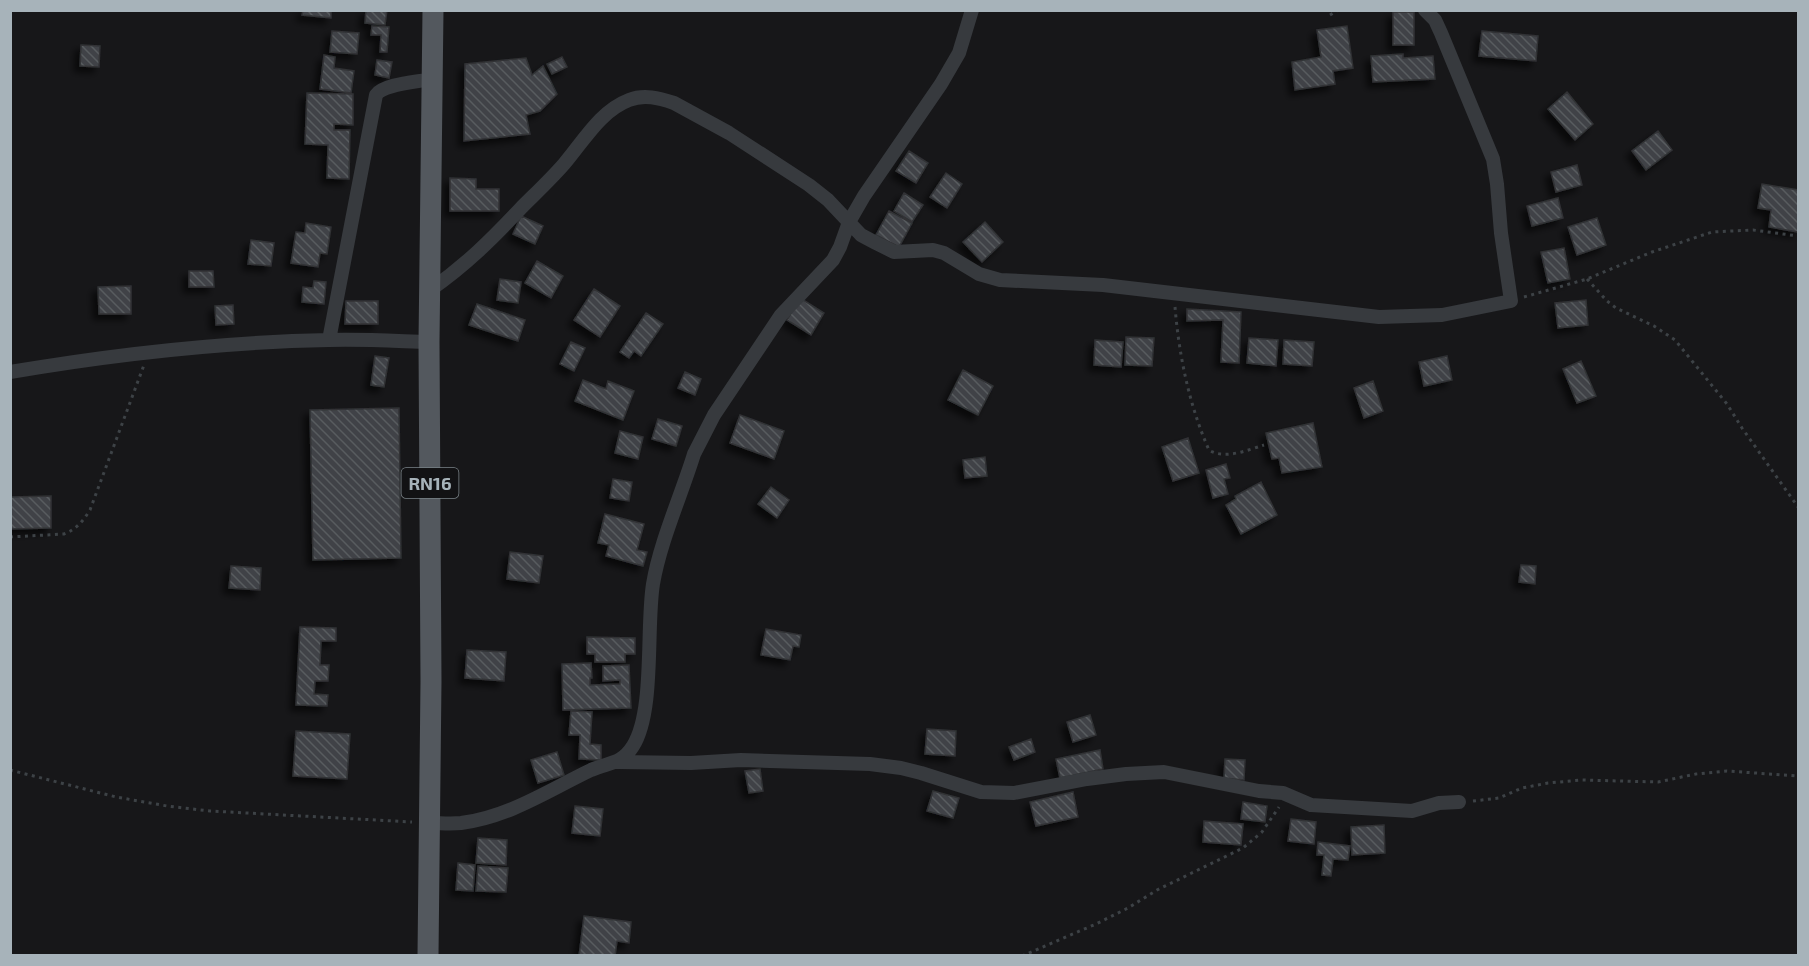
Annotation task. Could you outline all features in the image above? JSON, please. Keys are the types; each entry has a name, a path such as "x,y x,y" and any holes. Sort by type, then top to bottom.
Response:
{"main road":[{"name":"RN16","path":"428,956 429,342 433,10"}],"street":[{"path":"619,762 633,747 639,734 647,685 653,586 667,534 694,454 714,415 781,315 833,260 849,222 864,196 941,84 959,53 972,10"},
{"path":"430,290 459,270 480,251 564,165 612,110 628,100 642,96 674,103 738,139 809,185 828,200 861,235 887,249 894,252 933,250 979,274 1000,280 1103,285 1379,317 1442,315 1511,301 1493,159 1441,33 1435,21 1425,10"},
{"path":"329,340 376,95 387,87 431,79"},
{"path":"10,372 108,356 149,352 329,340 429,342"},
{"path":"429,823 466,822 512,809 592,770 619,762 691,763 741,760 804,764 870,764 911,770 981,792 997,794 1126,774 1164,772 1202,781 1286,795 1311,806 1412,811 1439,803 1459,802"}],"path":[{"path":"1330,15 1338,10"},
{"path":"1511,301 1587,279 1653,252 1712,232 1753,230 1798,236"},
{"path":"1587,279 1606,301 1616,308 1654,326 1675,340 1727,404 1798,507"},
{"path":"1174,294 1180,354 1209,450 1221,454 1264,445"},
{"path":"10,537 64,534 72,531 82,522 90,510 149,352"},
{"path":"10,770 167,806 210,811 429,823"},
{"path":"1459,802 1499,798 1522,788 1582,780 1659,782 1696,774 1727,771 1798,776"},
{"path":"1022,956 1096,924 1128,908 1156,890 1243,848 1262,832 1286,795"}],"building":[{"path":"303,10 331,10 331,18 302,15"},
{"path":"366,10 387,10 385,25 365,23"},
{"path":"1393,12 1414,12 1414,45 1393,45"},
{"path":"372,26 389,27 387,52 380,52 381,35 371,35"},
{"path":"1347,26 1353,68 1333,71 1335,84 1295,90 1292,62 1321,57 1317,30"},
{"path":"332,31 359,33 357,54 330,52"},
{"path":"1482,31 1538,36 1536,61 1479,56"},
{"path":"81,45 100,46 99,67 80,66"},
{"path":"1403,54 1403,58 1433,56 1435,79 1373,82 1371,56"},
{"path":"324,55 335,57 334,68 354,71 351,93 320,89"},
{"path":"562,57 567,67 552,74 547,64"},
{"path":"526,58 532,75 543,66 557,94 540,111 526,115 530,134 464,141 465,64"},
{"path":"377,60 392,62 389,78 375,75"},
{"path":"1567,92 1593,124 1575,140 1548,109"},
{"path":"307,93 353,94 353,125 334,124 334,130 350,130 349,179 327,178 328,145 305,144"},
{"path":"1658,131 1672,150 1646,170 1632,151"},
{"path":"909,151 928,163 916,183 896,171"},
{"path":"1577,165 1582,185 1556,192 1551,172"},
{"path":"946,173 962,184 947,208 930,197"},
{"path":"450,178 476,179 476,189 499,189 499,211 450,211"},
{"path":"1762,184 1798,190 1798,232 1769,227 1771,210 1758,208"},
{"path":"904,193 923,205 912,222 894,211"},
{"path":"1558,198 1563,218 1532,226 1527,206"},
{"path":"889,211 912,223 899,247 876,235"},
{"path":"521,216 543,226 535,244 513,234"},
{"path":"1597,218 1606,245 1577,255 1568,227"},
{"path":"985,222 1003,242 982,262 963,242"},
{"path":"306,223 331,227 327,254 320,253 318,267 291,263 296,232 305,233"},
{"path":"251,240 274,243 271,266 248,264"},
{"path":"1564,248 1570,279 1548,283 1541,252"},
{"path":"537,261 563,276 551,298 525,283"},
{"path":"189,271 213,271 214,287 189,287"},
{"path":"500,279 521,282 518,303 497,300"},
{"path":"314,281 326,282 324,304 302,302 303,287 313,288"},
{"path":"131,286 131,314 99,314 98,287"},
{"path":"594,289 620,306 600,337 574,320"},
{"path":"800,298 824,313 811,335 787,320"},
{"path":"1586,300 1588,325 1558,328 1555,303"},
{"path":"346,301 378,301 378,324 345,324"},
{"path":"477,304 525,320 518,341 469,325"},
{"path":"233,305 234,324 216,325 215,306"},
{"path":"1187,309 1241,312 1239,363 1221,362 1223,320 1187,321"},
{"path":"646,313 663,324 641,356 634,351 629,358 620,352"},
{"path":"1126,337 1154,338 1152,366 1125,365"},
{"path":"1249,338 1278,340 1276,366 1247,363"},
{"path":"1095,340 1123,342 1121,367 1094,365"},
{"path":"1284,340 1314,342 1312,366 1283,364"},
{"path":"571,342 585,348 574,371 560,364"},
{"path":"375,356 389,358 384,387 371,385"},
{"path":"1447,356 1452,380 1424,386 1419,362"},
{"path":"1581,361 1596,396 1577,403 1563,369"},
{"path":"963,370 993,386 978,415 948,400"},
{"path":"685,372 701,379 695,395 678,388"},
{"path":"583,380 606,389 608,381 634,391 623,420 575,401"},
{"path":"1373,381 1383,411 1364,418 1354,388"},
{"path":"399,408 401,558 313,560 310,410"},
{"path":"740,415 784,431 774,459 730,443"},
{"path":"658,419 682,426 676,446 652,439"},
{"path":"1313,423 1322,467 1282,473 1279,458 1272,459 1266,433"},
{"path":"620,431 643,437 638,459 615,453"},
{"path":"1188,438 1199,473 1173,481 1162,447"},
{"path":"985,457 987,476 965,478 963,460"},
{"path":"1226,464 1230,478 1224,479 1228,494 1213,498 1206,470"},
{"path":"613,479 632,482 629,501 610,498"},
{"path":"1261,482 1277,515 1241,534 1226,505 1236,499 1235,496"},
{"path":"771,487 789,500 777,518 758,504"},
{"path":"51,496 51,528 10,529 10,497"},
{"path":"605,514 644,524 637,550 647,552 643,566 606,556 609,545 598,543"},
{"path":"510,552 543,556 539,583 507,579"},
{"path":"1521,565 1536,566 1535,584 1519,582"},
{"path":"231,566 261,568 260,590 229,588"},
{"path":"300,627 336,628 336,641 321,641 320,665 329,665 328,681 315,681 314,694 328,695 327,706 296,705"},
{"path":"766,629 801,635 799,647 793,646 790,660 761,655"},
{"path":"587,637 635,638 635,654 625,654 625,662 595,662 595,654 587,654"},
{"path":"467,650 506,652 504,681 465,678"},
{"path":"591,663 590,685 620,684 620,680 603,681 603,666 629,665 631,708 563,710 562,664"},
{"path":"571,711 592,712 590,744 601,745 601,760 579,759 580,735 569,735"},
{"path":"1090,715 1096,735 1073,742 1067,722"},
{"path":"927,729 956,731 955,756 925,754"},
{"path":"296,731 350,734 347,779 293,776"},
{"path":"1031,739 1035,752 1014,760 1009,747"},
{"path":"1100,750 1103,769 1060,778 1056,759"},
{"path":"557,752 564,775 538,783 531,760"},
{"path":"1225,759 1245,760 1244,780 1224,778"},
{"path":"760,769 763,791 749,793 745,771"},
{"path":"933,791 959,798 953,818 927,811"},
{"path":"1073,792 1078,817 1036,826 1030,802"},
{"path":"1243,802 1267,806 1265,822 1241,819"},
{"path":"575,806 603,809 600,836 572,833"},
{"path":"1291,819 1316,822 1314,844 1288,841"},
{"path":"1204,821 1243,824 1241,845 1203,842"},
{"path":"1384,825 1385,853 1352,855 1351,827"},
{"path":"478,838 507,840 506,865 476,863"},
{"path":"1318,842 1350,846 1348,860 1333,859 1331,876 1322,875 1324,855 1317,855"},
{"path":"458,863 475,865 473,891 456,890"},
{"path":"478,866 508,868 506,892 476,891"},
{"path":"584,916 631,922 629,943 617,941 615,956 579,956"}]}
